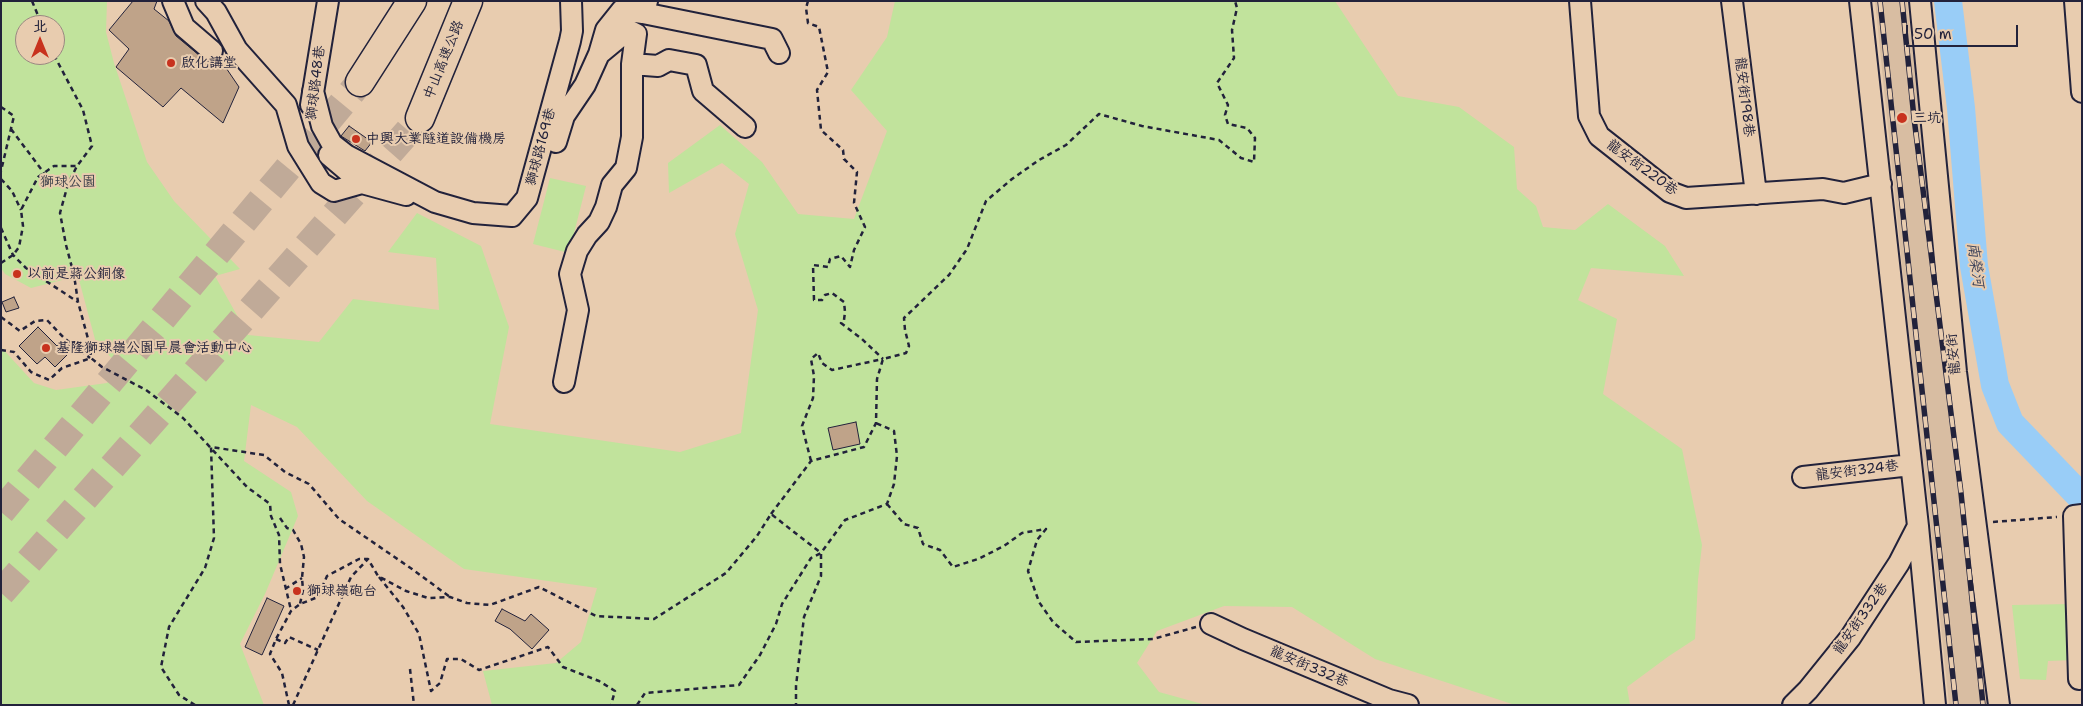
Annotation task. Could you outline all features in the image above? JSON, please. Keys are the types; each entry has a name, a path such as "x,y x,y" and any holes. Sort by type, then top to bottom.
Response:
{"highway":[{"path":"360,82 412,1"},
{"name":"中山高速公路","path":"420,118 468,1"}],"street":[{"path":"173,1 184,27 212,51"},
{"name":"獅球路48巷","path":"328,1 313,92 310,130 314,139 328,154 362,183"},
{"name":"獅球路169巷","path":"313,92 322,126 332,144 346,155 435,202 473,213 512,216 527,198 570,42 572,31 571,1"},
{"name":"龍安街220巷","path":"1580,1 1589,116 1599,136 1670,192 1686,198 1822,189 1844,193 1881,184"},
{"name":"龍安街198巷","path":"1732,1 1756,194"},
{"path":"1860,1 1918,526 1935,705"},
{"name":"龍安街","path":"1920,1 1956,372 1999,705"},
{"path":"2075,1 2082,92"},
{"name":"獅球路48巷","path":"213,5 237,50 286,105 298,146 321,183 334,191 362,183"},
{"path":"527,198 540,192 564,116 585,85 599,54 606,30 622,10 645,7 772,39 779,53"},
{"path":"564,382 578,310 570,274 577,251 587,235 599,222 612,186 626,168 632,137 632,64 636,34 628,30 599,54"},
{"path":"632,64 658,66 669,60 696,65 703,91 745,127"},
{"path":"362,183 435,202"},
{"name":"龍安街324巷","path":"1803,477 1911,465"},
{"path":"2078,515 2078,679"},
{"name":"龍安街332巷","path":"1793,705 1808,690 1850,638 1900,563 1918,526"},
{"name":"龍安街332巷","path":"1211,624 1389,700 1408,705"}],"path":[{"path":"32,1 38,15"},
{"path":"808,1 806,8 808,23 819,27 828,72 817,90 821,130 843,150 844,159 856,172 854,203 865,227 854,250 850,267 841,256 830,258 828,267 813,265 814,300 822,300 825,295 832,293 844,302 844,320 841,323 862,339 882,359"},
{"path":"811,461 802,426 813,398 814,376 811,360 818,353 822,363 832,370 906,354 910,346 905,330 904,318 949,275 967,249 986,201 1012,179 1066,145 1099,114 1142,126 1219,140 1241,158 1254,162 1255,138 1247,128 1228,124 1225,115 1228,105 1217,83 1234,58 1232,30 1236,8 1235,1"},
{"path":"59,65 83,110 92,146 68,184 60,213 78,302 86,325 91,358"},
{"path":"1,107 14,116 1,173 2,179 12,191 21,210 23,226 19,247 13,255 1,263"},
{"path":"11,129 44,173"},
{"path":"21,210 38,178 44,173 54,166 78,166"},
{"path":"1,228 13,255 26,268 78,302"},
{"path":"1,317 20,331 35,321 47,320 64,338 102,367 146,390 183,418 248,487 270,504 271,516 279,535 280,564 291,611"},
{"path":"1,350 14,352 31,372 49,380 62,368 91,358"},
{"path":"212,447 264,455 286,472 310,484 339,519 412,568 450,597 467,603 490,605 539,587 596,616 654,619 726,572 757,536 811,461 864,448 876,423 877,379 882,359"},
{"path":"637,705 645,693 739,685 760,655 776,624 782,604 811,558 820,553 845,520 887,504 894,484 897,456 894,431 876,423"},
{"path":"195,705 179,695 161,668 169,628 205,568 214,538 212,447"},
{"path":"887,504 904,524 918,528 923,544 940,550 953,567 987,555 1022,533 1046,528 1037,540 1028,571 1039,602 1053,622 1076,642 1153,639 1183,629 1211,624"},
{"path":"771,514 820,553 821,576 804,616 796,686 796,705"},
{"path":"1976,524 2078,515"},
{"path":"280,518 287,528 293,530 301,544 304,557 303,590 300,604"},
{"path":"291,705 282,674 270,654 276,639 291,611 300,604 318,597 327,576 359,559 368,559"},
{"path":"368,559 378,576 403,607 419,634 430,691 440,683 447,659 461,659 480,670 548,647 563,668 599,681 614,691 611,705"},
{"path":"291,705 351,577 368,559"},
{"path":"378,576 406,591 428,598 450,597"},
{"path":"285,589 302,578"},
{"path":"276,639 285,643 289,637 318,650"},
{"path":"410,669 414,705"}],"shaded area":[{"path":"1875,1 1907,1 1989,705 1949,705"}],"green space":[{"name":"獅球公園","path":"1,1 107,1 106,32 114,63 147,162 174,201 240,269 215,276 248,335 319,342 353,299 439,310 436,258 388,252 417,213 481,246 509,327 490,424 680,452 741,433 758,310 735,234 749,184 722,163 669,193 668,163 720,125 762,162 798,214 854,219 887,131 851,90 887,37 895,1 1335,1 1398,96 1459,107 1514,147 1517,189 1536,206 1543,227 1575,230 1608,204 1665,246 1684,276 1591,268 1578,300 1617,319 1603,394 1682,449 1702,545 1695,639 1627,687 1630,705 1515,705 1375,659 1292,607 1224,606 1157,631 1137,663 1159,692 1206,705 492,705 483,671 556,663 581,642 597,588 464,569 367,501 297,427 251,405 244,461 291,492 298,516 265,594 240,644 264,705 1,705 1,347 34,383 56,390 107,383 119,365 96,343 78,276 31,288 5,274 1,268"},
{"path":"550,178 586,186 569,253 533,244"},
{"path":"2073,604 2074,660 2048,661 2046,680 2020,679 2012,605"}],"building":[{"name":"啟化講堂","path":"133,1 157,1 154,9 169,21 176,36 210,63 220,59 239,87 223,123 181,88 163,107 116,67 129,49 109,30"},
{"name":"中興大業隧道設備機房","path":"349,126 372,142 365,151 341,136"},
{"path":"14,297 19,308 6,312 2,302"},
{"name":"基隆獅球嶺公園早晨會活動中心","path":"38,327 57,346 63,340 73,349 55,367 45,357 37,364 19,346"},
{"path":"856,422 860,444 833,450 828,428"},
{"path":"267,598 284,606 262,655 245,647"},
{"path":"502,609 525,621 531,614 549,630 532,649 510,629 495,621"}],"waterway":[{"name":"南榮河","path":"1948,1 1961,108 1974,266 1995,385 2010,423 2082,498"}],"tunnel":[{"path":"1,512 360,82"},
{"path":"1,593 420,118"}],"railway":[{"path":"1880,1 1956,705"},
{"path":"1902,1 1914,118 1961,493 1983,705"}],"place":[{"name":"啟化講堂","path":"171,63"},
{"name":"三坑","path":"1902,118"},
{"name":"中興大業隧道設備機房","path":"356,139"},
{"name":"以前是蔣公銅像","path":"17,274"},
{"name":"基隆獅球嶺公園早晨會活動中心","path":"46,348"},
{"name":"獅球嶺砲台","path":"297,591"}]}
